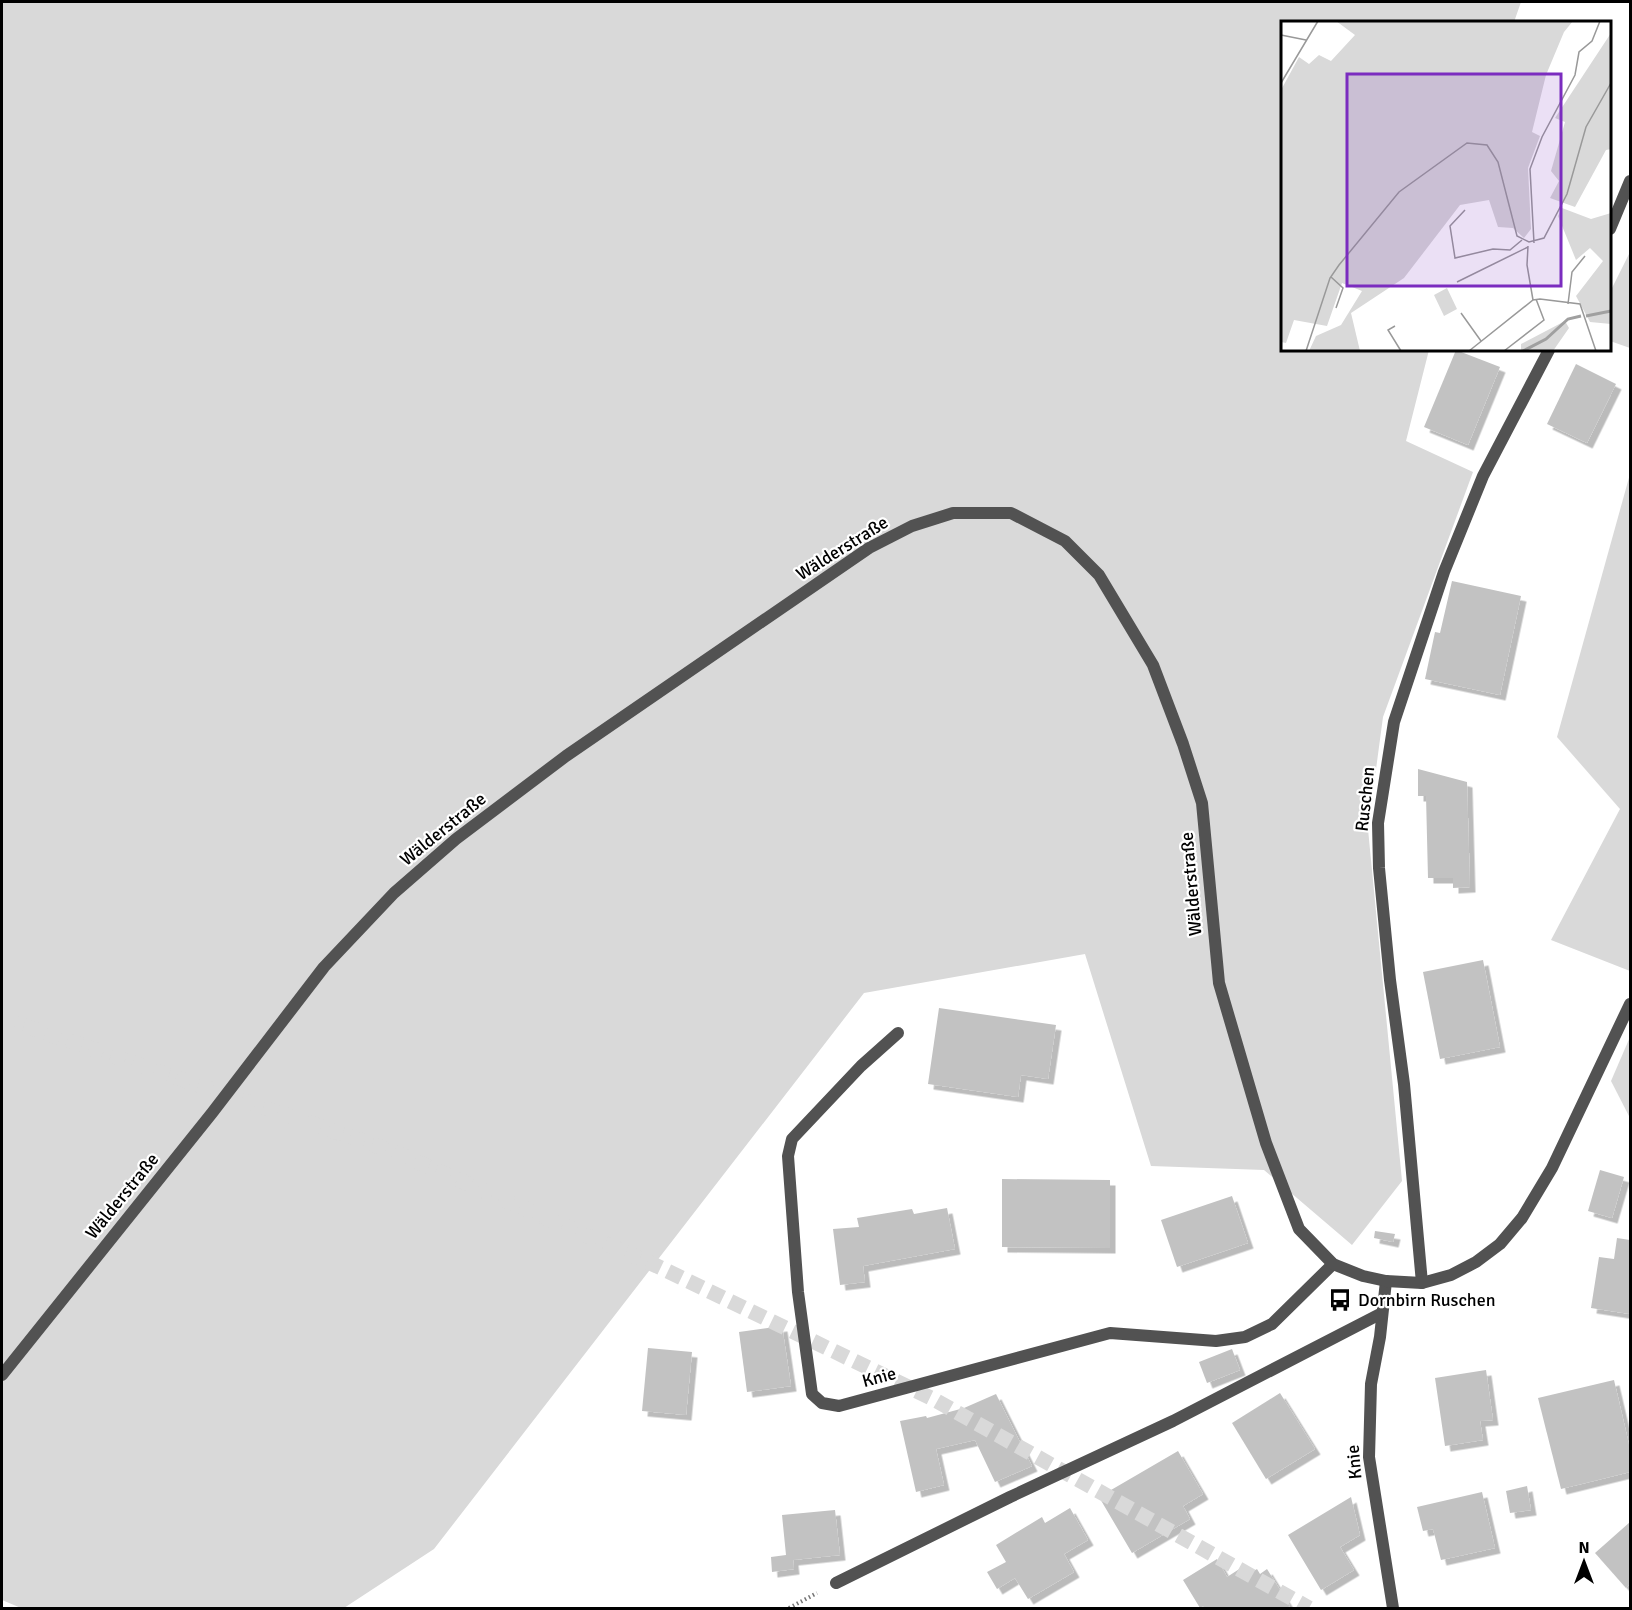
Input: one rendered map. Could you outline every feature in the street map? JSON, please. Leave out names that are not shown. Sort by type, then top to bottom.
[{"type":"street","points":[[1611,227],[1630,181]]},
{"type":"street","name":"Ruschen","points":[[1422,1282],[1404,1084],[1390,980],[1377,824],[1394,722],[1444,572],[1483,476],[1548,351]]},
{"type":"street","name":"Wälderstraße","points":[[2,1375],[212,1113],[324,967],[394,893],[456,839],[566,756],[869,548],[912,526],[953,513],[1011,513],[1065,541],[1099,575],[1153,665],[1183,744],[1202,803],[1219,983],[1263,1132],[1299,1229],[1333,1264],[1363,1276],[1386,1281],[1422,1282],[1451,1275],[1476,1262],[1500,1244],[1522,1218],[1556,1159],[1630,1004]]},
{"type":"street","name":"Knie","points":[[898,1033],[861,1066],[792,1139],[788,1156],[798,1292],[812,1394],[822,1403],[839,1406],[1110,1334],[1216,1341],[1245,1337],[1272,1324],[1333,1264]]},
{"type":"street","name":"Knie","points":[[1386,1281],[1380,1337],[1371,1384],[1369,1457],[1393,1608]]},
{"type":"street","points":[[836,1583],[1010,1497],[1173,1421],[1382,1313]]},
{"type":"path","points":[[789,1608],[836,1583]]},
{"type":"shaded area","points":[[2,2],[1521,2],[1514,21],[1281,21],[1281,351],[1429,351],[1406,441],[1473,472],[1383,717],[1368,829],[1402,1181],[1352,1245],[1264,1170],[1151,1166],[1085,954],[864,993],[434,1549],[344,1608],[21,1608],[2,1600]]},
{"type":"shaded area","points":[[1630,252],[1630,348],[1611,341],[1611,290]]},
{"type":"shaded area","points":[[1630,474],[1630,971],[1551,940],[1620,809],[1557,737]]},
{"type":"shaded area","points":[[1630,1037],[1630,1118],[1611,1081]]},
{"type":"building","points":[[1456,351],[1500,367],[1468,445],[1424,427]]},
{"type":"building","points":[[1576,364],[1616,384],[1587,443],[1547,424]]},
{"type":"building","points":[[1452,581],[1521,596],[1500,695],[1425,679],[1435,632],[1440,633]]},
{"type":"building","points":[[1418,769],[1467,782],[1470,887],[1453,888],[1453,878],[1428,878],[1426,796],[1418,796]]},
{"type":"building","points":[[1483,960],[1500,1047],[1440,1059],[1423,972]]},
{"type":"building","points":[[939,1008],[1056,1025],[1048,1079],[1021,1075],[1018,1097],[928,1084]]},
{"type":"building","points":[[1600,1170],[1624,1177],[1612,1218],[1588,1211]]},
{"type":"building","points":[[1002,1179],[1110,1180],[1110,1248],[1002,1247]]},
{"type":"building","points":[[1232,1196],[1248,1243],[1177,1267],[1161,1220]]},
{"type":"building","points":[[947,1208],[955,1249],[863,1266],[865,1282],[840,1285],[833,1229],[859,1227],[857,1218],[912,1209],[914,1214]]},
{"type":"building","points":[[1375,1231],[1395,1234],[1393,1242],[1374,1238]]},
{"type":"building","points":[[1617,1238],[1630,1240],[1630,1314],[1591,1308],[1599,1257],[1614,1259]]},
{"type":"building","points":[[782,1326],[791,1386],[747,1392],[739,1332]]},
{"type":"building","points":[[648,1348],[692,1352],[686,1415],[642,1411]]},
{"type":"building","points":[[1232,1349],[1240,1370],[1207,1383],[1199,1362]]},
{"type":"building","points":[[1486,1370],[1493,1420],[1480,1421],[1483,1440],[1445,1446],[1435,1378]]},
{"type":"building","points":[[1614,1380],[1630,1449],[1630,1472],[1561,1489],[1538,1398]]},
{"type":"building","points":[[1280,1393],[1315,1449],[1266,1479],[1232,1423]]},
{"type":"building","points":[[996,1394],[1032,1466],[995,1482],[975,1440],[936,1449],[944,1485],[916,1492],[900,1421],[926,1416],[927,1418],[964,1408]]},
{"type":"building","points":[[1178,1451],[1203,1494],[1183,1506],[1190,1519],[1132,1553],[1099,1497]]},
{"type":"building","points":[[1527,1486],[1531,1510],[1510,1513],[1506,1491]]},
{"type":"building","points":[[1482,1492],[1495,1548],[1441,1560],[1433,1529],[1423,1531],[1417,1507]]},
{"type":"building","points":[[1351,1497],[1360,1535],[1340,1547],[1354,1570],[1321,1590],[1288,1535]]},
{"type":"building","points":[[1070,1508],[1088,1540],[1064,1554],[1074,1572],[1028,1599],[1015,1578],[997,1589],[987,1572],[1006,1562],[996,1545],[1042,1517],[1045,1523]]},
{"type":"building","points":[[835,1510],[840,1555],[793,1560],[794,1569],[772,1572],[771,1557],[786,1555],[782,1515]]},
{"type":"building","points":[[1630,1522],[1630,1584],[1626,1588],[1595,1553]]},
{"type":"building","points":[[1217,1559],[1227,1577],[1244,1566],[1249,1574],[1257,1569],[1260,1574],[1267,1569],[1290,1606],[1286,1608],[1205,1608],[1203,1606],[1200,1608],[1183,1580]]},
{"type":"tunnel","points":[[2,1018],[392,1151],[657,1266],[933,1399],[1309,1608]]},
{"type":"place","name":"Dornbirn Ruschen","points":[[1340,1300]]}]
